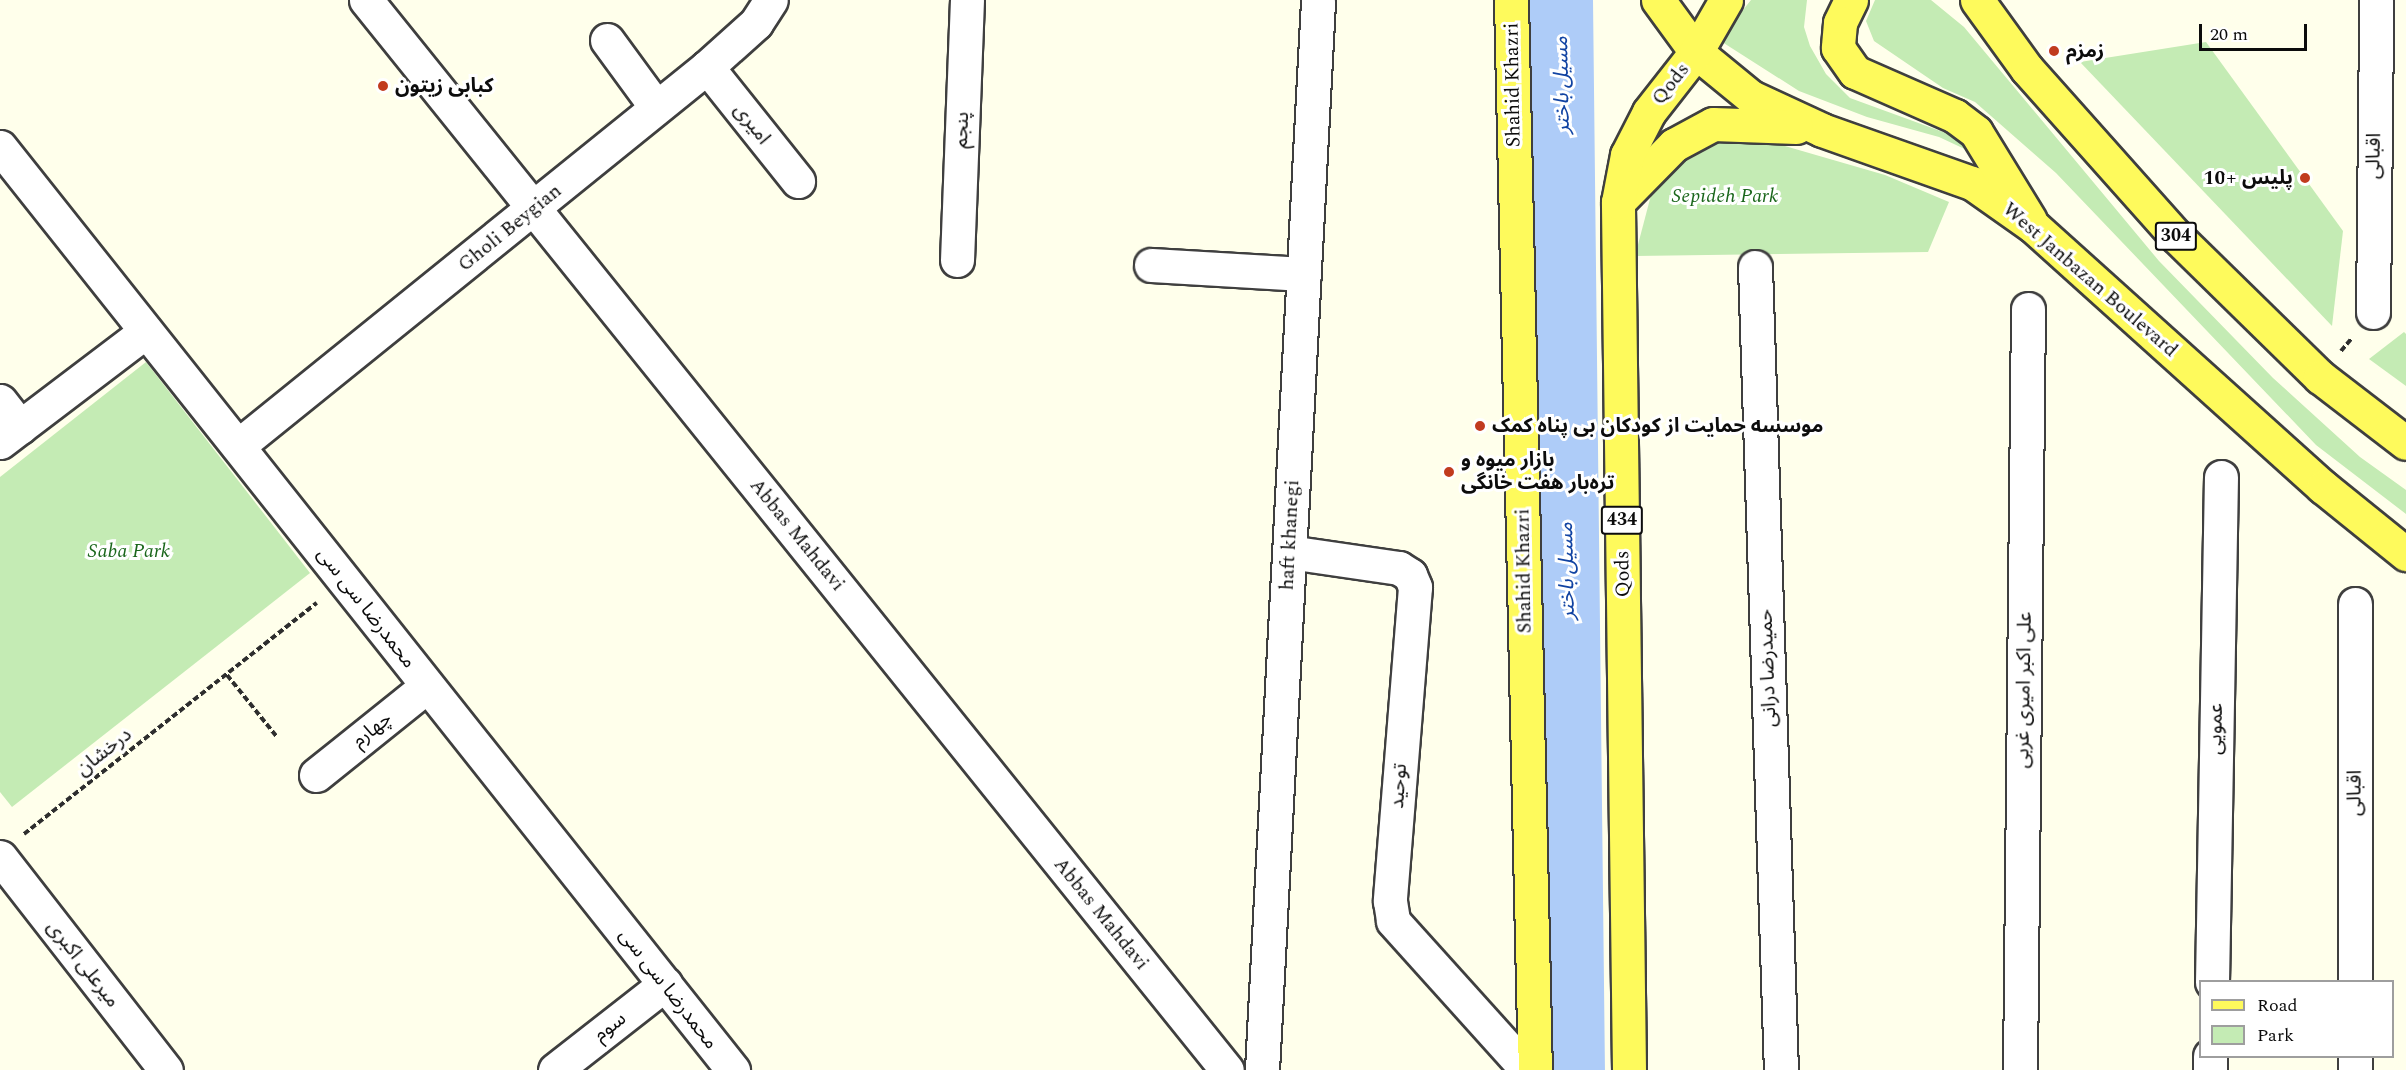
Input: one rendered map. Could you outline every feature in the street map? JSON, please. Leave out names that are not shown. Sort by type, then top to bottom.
[{"type":"main road","name":"Shahid Khazri","points":[[1511,0],[1535,1070]]},
{"type":"main road","name":"West Janbazan Boulevard","points":[[1658,0],[1696,52],[1751,97],[1822,130],[1926,162],[1972,183],[2033,226],[2323,487],[2406,554]]},
{"type":"main road","name":"Qods","points":[[1629,1070],[1618,202],[1627,155],[1649,112],[1696,52],[1726,0]]},
{"type":"main road","points":[[1851,0],[1840,23],[1838,48],[1855,72],[1955,116],[1976,132],[2033,226]]},
{"type":"main road","points":[[1964,0],[2027,69]]},
{"type":"main road","name":"304","points":[[1977,0],[2027,69],[2176,236],[2320,377],[2406,443]]},
{"type":"main road","points":[[1618,202],[1674,145],[1713,124],[1822,130]]},
{"type":"street","name":"Abbas Mahdavi","points":[[366,0],[1227,1070]]},
{"type":"street","name":"Gholi Beygian","points":[[238,446],[535,209],[707,67],[756,23],[771,0]]},
{"type":"street","name":"پنجم","points":[[957,260],[967,0]]},
{"type":"street","name":"haft khanegi","points":[[1262,1070],[1318,0]]},
{"type":"street","name":"اقبالی","points":[[2373,312],[2376,0]]},
{"type":"street","points":[[607,40],[656,107]]},
{"type":"street","name":"امیری","points":[[707,67],[798,181]]},
{"type":"street","name":"محمدرضا سی سی","points":[[0,147],[733,1070]]},
{"type":"street","points":[[1151,265],[1304,274]]},
{"type":"street","name":"حمیدرضا درانی","points":[[1755,267],[1781,1070]]},
{"type":"street","name":"علی اکبر امیری غربی","points":[[2020,1070],[2028,309]]},
{"type":"street","points":[[0,401],[10,435],[146,331]]},
{"type":"street","name":"عمویی","points":[[2212,980],[2221,477]]},
{"type":"street","name":"توحید","points":[[1289,552],[1398,568],[1410,575],[1415,586],[1390,901],[1393,921],[1527,1070]]},
{"type":"street","name":"اقبالی","points":[[2355,604],[2355,980]]},
{"type":"street","name":"چهارم","points":[[316,775],[428,686]]},
{"type":"street","name":"میرعلی اکبری","points":[[9,848],[166,1070]]},
{"type":"street","name":"سوم","points":[[555,1070],[665,984]]},
{"type":"path","points":[[2320,377],[2373,312]]},
{"type":"path","name":"درخشان","points":[[9,848],[345,581]]},
{"type":"path","points":[[227,675],[277,737]]},
{"type":"green space","points":[[1751,0],[1807,0],[1804,27],[1810,46],[1826,74],[1850,98],[1954,136],[1986,159],[1939,137],[1867,117],[1799,91],[1719,40]]},
{"type":"green space","points":[[1875,0],[1931,0],[1964,27],[2159,261],[2273,378],[2360,457],[2406,490],[2406,514],[2316,445],[2056,173],[1975,102],[1943,88],[1874,41],[1866,21]]},
{"type":"green space","points":[[2206,42],[2343,231],[2332,326],[2080,62]]},
{"type":"green space","name":"Sepideh Park","points":[[1717,134],[1771,142],[1885,175],[1949,202],[1928,252],[1635,256],[1655,180],[1662,170]]},
{"type":"green space","points":[[2404,332],[2406,334],[2406,386],[2369,359]]},
{"type":"green space","name":"Saba Park","points":[[146,362],[310,573],[12,807],[0,792],[0,477]]},
{"type":"waterway","name":"مسیل باختر","points":[[1561,0],[1573,1070]]},
{"type":"place","name":"زمزم","points":[[2054,51]]},
{"type":"place","name":"کبابی زیتون","points":[[383,86]]},
{"type":"place","name":"پلیس +10","points":[[2305,178]]},
{"type":"place","name":"موسسه حمایت از کودکان بی پناه کمک","points":[[1480,426]]},
{"type":"place","name":"بازار میوه و تره‌بار هفت خانگی","points":[[1449,472]]}]
